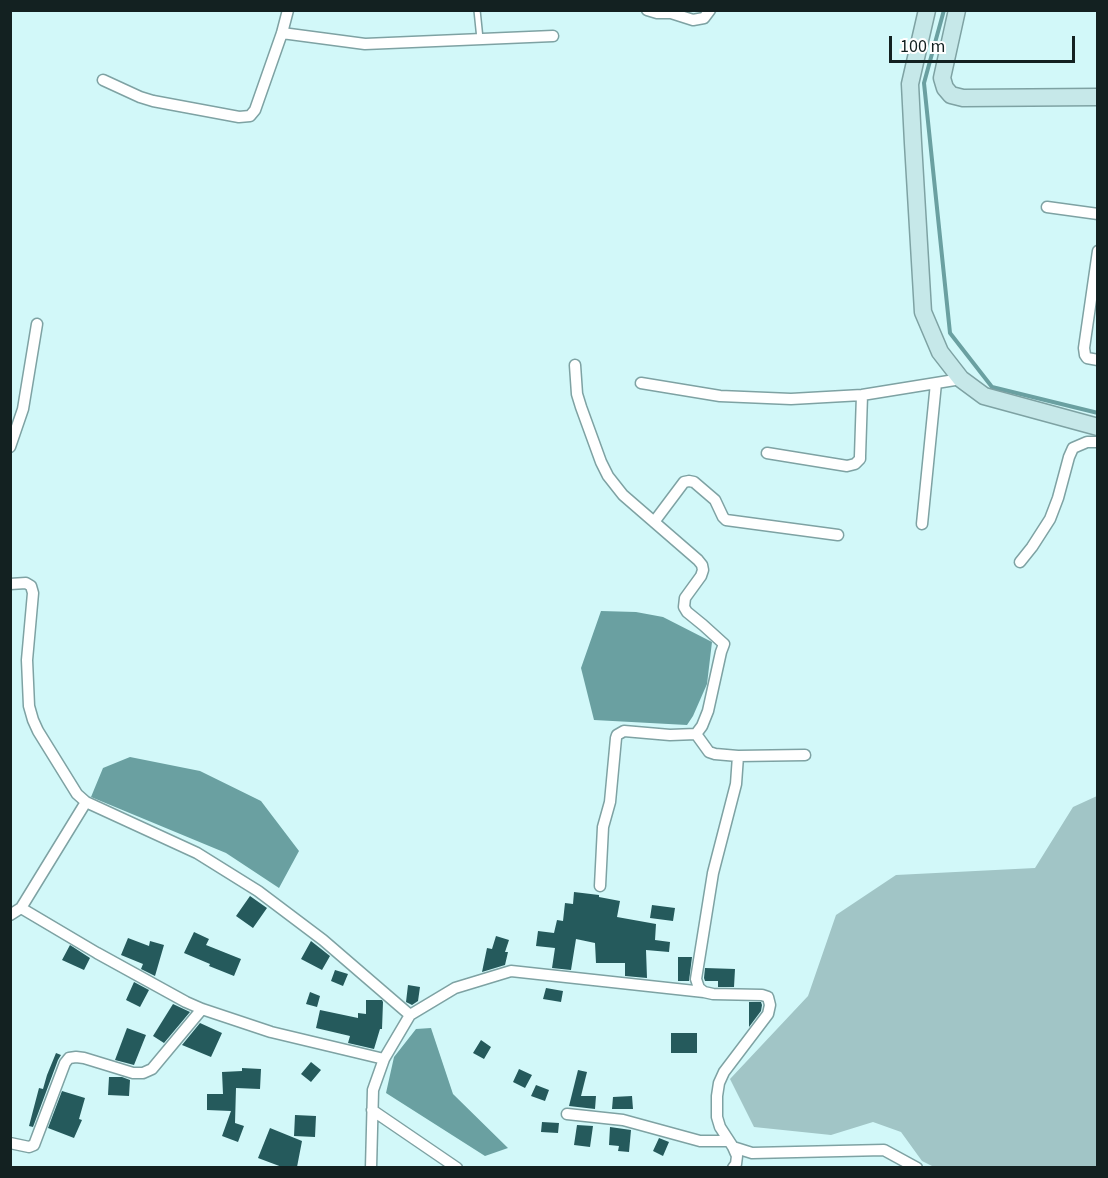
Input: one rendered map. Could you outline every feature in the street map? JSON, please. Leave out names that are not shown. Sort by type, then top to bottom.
[{"type":"street","points":[[103,80],[153,101],[247,117],[255,110],[288,10]]},
{"type":"street","points":[[647,10],[671,13],[693,20],[704,18],[710,10]]},
{"type":"street","points":[[927,10],[910,84],[923,312],[940,352],[961,379],[984,396],[1098,427]]},
{"type":"street","points":[[957,10],[942,78],[945,88],[951,95],[963,98],[1098,97]]},
{"type":"street","points":[[282,33],[365,44],[553,36]]},
{"type":"street","points":[[1047,207],[1098,214]]},
{"type":"street","points":[[1098,251],[1084,348],[1087,358],[1098,360]]},
{"type":"street","points":[[10,447],[23,409],[37,324]]},
{"type":"street","points":[[575,365],[577,394],[608,476],[623,495],[702,565],[701,576],[685,598],[684,607],[724,644],[708,711],[696,734]]},
{"type":"street","points":[[641,383],[720,396],[791,399],[862,394],[961,379]]},
{"type":"street","points":[[922,524],[936,383]]},
{"type":"street","points":[[767,453],[847,466],[855,464],[860,459],[862,394]]},
{"type":"street","points":[[1020,562],[1050,519],[1073,448],[1087,442],[1098,442]]},
{"type":"street","points":[[654,522],[684,482],[689,481],[694,482],[715,500],[726,520],[837,535]]},
{"type":"street","points":[[10,584],[26,583],[31,586],[33,594],[27,660],[29,706],[33,720],[77,794],[86,802],[197,853],[258,891],[323,940],[410,1015]]},
{"type":"street","points":[[600,886],[603,827],[610,801],[617,735],[624,731],[670,735],[696,734]]},
{"type":"street","points":[[696,734],[710,753],[738,756],[805,755]]},
{"type":"street","points":[[704,992],[699,988],[696,979],[713,873],[736,784],[738,756]]},
{"type":"street","points":[[10,915],[21,908],[86,802]]},
{"type":"street","points":[[21,908],[97,953],[202,1009],[272,1032],[384,1059]]},
{"type":"street","points":[[371,1167],[373,1090],[384,1059],[410,1015],[455,988],[511,971],[713,994],[768,997],[770,1005],[768,1014],[724,1072],[719,1083],[717,1117],[736,1156],[734,1167]]},
{"type":"street","points":[[10,1143],[29,1147],[34,1145],[65,1063],[69,1058],[84,1058],[133,1073],[143,1073],[152,1069],[202,1009]]},
{"type":"street","points":[[372,1110],[457,1167]]},
{"type":"street","points":[[567,1114],[623,1120],[700,1141],[731,1144],[752,1153],[884,1150],[917,1167]]},
{"type":"lane","points":[[477,10],[480,39]]},
{"type":"shaded area","points":[[601,611],[636,612],[663,617],[712,642],[707,684],[687,725],[594,720],[581,668]]},
{"type":"shaded area","points":[[130,757],[200,771],[261,801],[299,851],[279,888],[226,853],[91,797],[103,768]]},
{"type":"shaded area","points":[[1097,796],[1097,1167],[934,1167],[922,1161],[901,1132],[873,1122],[831,1135],[754,1127],[730,1079],[808,996],[836,915],[896,875],[1035,868],[1073,807]]},
{"type":"shaded area","points":[[431,1028],[453,1094],[508,1148],[485,1156],[386,1093],[394,1057],[416,1029]]},
{"type":"building","points":[[574,892],[599,895],[599,897],[620,901],[617,917],[656,924],[655,940],[670,942],[669,952],[646,950],[647,978],[625,976],[625,963],[596,963],[595,943],[576,939],[571,970],[552,968],[555,948],[536,946],[538,931],[554,933],[557,920],[563,921],[565,903],[573,904]]},
{"type":"building","points":[[250,896],[267,908],[253,928],[236,916]]},
{"type":"building","points":[[652,905],[675,908],[673,921],[650,918]]},
{"type":"building","points":[[194,932],[209,939],[206,945],[241,959],[234,976],[184,953]]},
{"type":"building","points":[[496,936],[509,940],[505,952],[508,952],[505,965],[482,972],[487,948],[492,949]]},
{"type":"building","points":[[128,938],[149,946],[150,941],[164,945],[155,976],[141,969],[143,964],[121,955]]},
{"type":"building","points":[[311,941],[330,956],[322,970],[301,959]]},
{"type":"building","points":[[70,945],[90,958],[84,970],[62,960]]},
{"type":"building","points":[[678,957],[692,957],[689,981],[678,981]]},
{"type":"building","points":[[705,968],[735,969],[734,987],[718,987],[718,981],[705,981]]},
{"type":"building","points":[[335,970],[348,974],[343,986],[331,981]]},
{"type":"building","points":[[134,982],[149,990],[140,1007],[126,1000]]},
{"type":"building","points":[[408,985],[420,987],[418,1001],[412,1005],[406,1002]]},
{"type":"building","points":[[546,988],[563,991],[561,1002],[543,999]]},
{"type":"building","points":[[310,992],[320,996],[317,1007],[306,1004]]},
{"type":"building","points":[[366,1000],[382,1000],[383,1002],[382,1029],[380,1029],[374,1049],[348,1043],[350,1036],[316,1028],[320,1010],[358,1018],[358,1013],[366,1014]]},
{"type":"building","points":[[749,1002],[761,1002],[762,1005],[761,1011],[749,1027]]},
{"type":"building","points":[[173,1004],[190,1012],[164,1043],[153,1036]]},
{"type":"building","points":[[200,1023],[222,1033],[211,1057],[182,1045]]},
{"type":"building","points":[[127,1028],[146,1035],[134,1065],[115,1060]]},
{"type":"building","points":[[671,1033],[697,1033],[697,1053],[671,1053]]},
{"type":"building","points":[[481,1040],[491,1047],[484,1059],[473,1053]]},
{"type":"building","points":[[56,1053],[61,1055],[33,1127],[29,1126],[39,1088],[43,1089]]},
{"type":"building","points":[[311,1062],[321,1070],[311,1082],[301,1074]]},
{"type":"building","points":[[242,1068],[261,1069],[260,1089],[236,1088],[235,1123],[244,1126],[238,1142],[222,1136],[231,1111],[207,1110],[207,1094],[223,1094],[222,1072],[242,1071]]},
{"type":"building","points":[[519,1069],[532,1075],[525,1088],[513,1082]]},
{"type":"building","points":[[578,1070],[587,1072],[581,1096],[596,1096],[595,1109],[569,1106]]},
{"type":"building","points":[[109,1077],[122,1077],[130,1080],[129,1096],[108,1095]]},
{"type":"building","points":[[536,1085],[549,1090],[545,1101],[531,1096]]},
{"type":"building","points":[[62,1091],[85,1098],[79,1119],[82,1120],[74,1138],[48,1128]]},
{"type":"building","points":[[632,1096],[633,1109],[612,1109],[613,1097]]},
{"type":"building","points":[[295,1115],[316,1116],[315,1137],[294,1136]]},
{"type":"building","points":[[542,1122],[559,1123],[558,1133],[541,1132]]},
{"type":"building","points":[[577,1125],[593,1126],[590,1147],[574,1145]]},
{"type":"building","points":[[610,1127],[631,1130],[629,1152],[618,1151],[619,1146],[609,1145]]},
{"type":"building","points":[[270,1128],[302,1141],[297,1167],[282,1167],[258,1158]]},
{"type":"building","points":[[659,1138],[669,1142],[663,1156],[653,1151]]},
{"type":"waterway","points":[[944,10],[924,83],[950,333],[992,387],[1098,413]]}]
